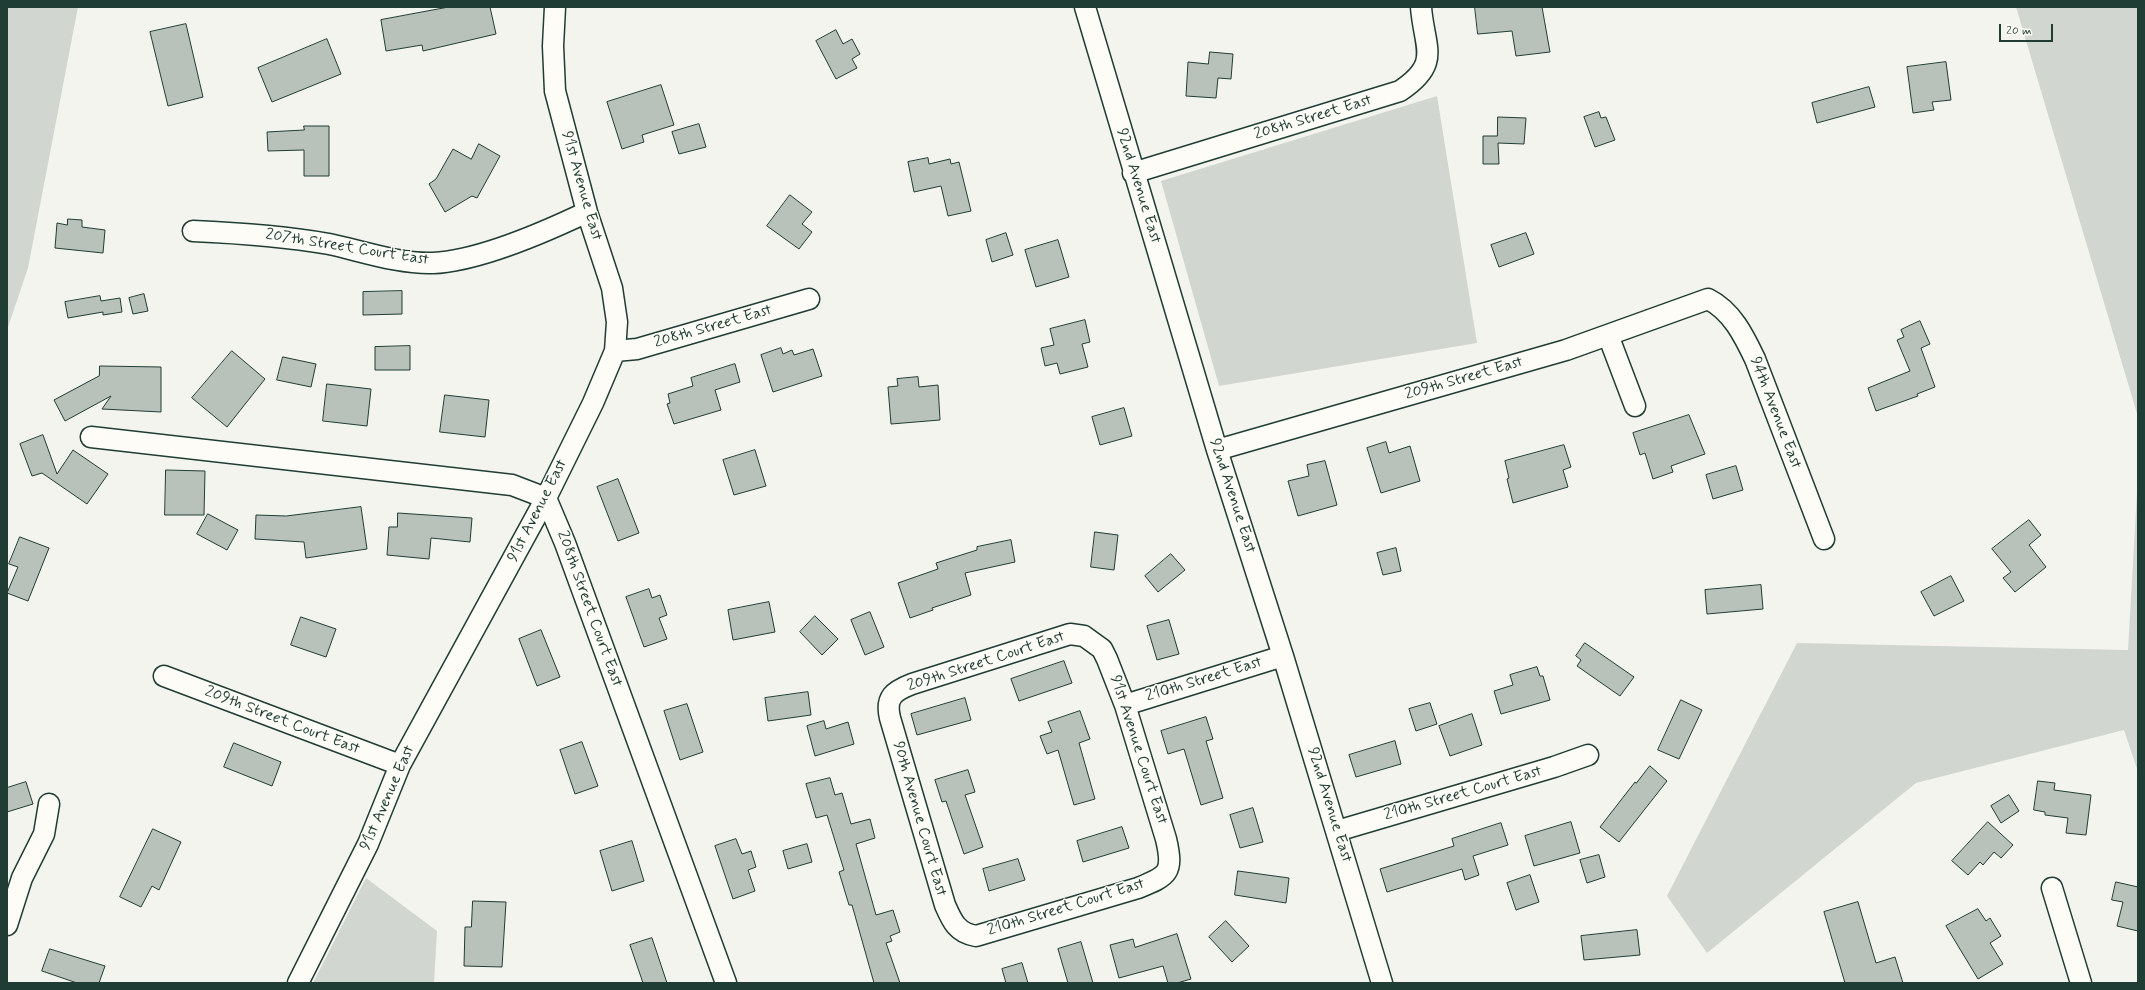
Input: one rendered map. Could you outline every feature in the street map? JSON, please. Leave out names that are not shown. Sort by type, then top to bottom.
[{"type":"street","name":"91st Avenue East","points":[[298,983],[368,844],[400,765],[546,498],[593,403],[615,351],[617,322],[612,288],[587,212],[555,91],[553,46],[555,7]]},
{"type":"street","name":"92nd Avenue East","points":[[1085,7],[1133,173],[1217,450],[1283,656],[1382,983]]},
{"type":"street","name":"208th Street East","points":[[1133,173],[1400,91],[1416,80],[1426,67],[1427,48],[1421,7]]},
{"type":"street","name":"207th Street Court East","points":[[193,231],[251,233],[298,239],[408,261],[432,263],[468,258],[549,230],[587,212]]},
{"type":"street","name":"208th Street East","points":[[615,351],[637,349],[809,299]]},
{"type":"street","name":"209th Street East","points":[[1217,450],[1566,350],[1708,299]]},
{"type":"street","name":"94th Avenue East","points":[[1708,299],[1718,304],[1741,331],[1755,359],[1824,540]]},
{"type":"street","points":[[1608,335],[1635,406]]},
{"type":"street","points":[[91,437],[512,485],[546,498]]},
{"type":"street","name":"208th Street Court East","points":[[546,498],[566,543],[726,983]]},
{"type":"street","name":"209th Street Court East","points":[[890,698],[899,690],[912,684],[1070,634],[1084,636]]},
{"type":"street","name":"91st Avenue Court East","points":[[1084,636],[1102,649],[1125,705],[1168,844],[1170,856],[1166,874]]},
{"type":"street","name":"210th Street East","points":[[1125,705],[1283,656]]},
{"type":"street","name":"209th Street Court East","points":[[164,676],[353,749],[400,765]]},
{"type":"street","name":"90th Avenue Court East","points":[[890,698],[888,708],[890,718],[945,905],[953,923],[965,934]]},
{"type":"street","name":"210th Street Court East","points":[[1337,831],[1554,767],[1588,755]]},
{"type":"street","points":[[8,923],[22,878],[44,834],[49,804]]},
{"type":"street","name":"210th Street Court East","points":[[965,934],[976,936],[1138,888],[1161,878],[1166,874]]},
{"type":"street","points":[[2052,888],[2081,983]]},
{"type":"shaded area","points":[[7,7],[78,7],[28,268],[7,330]]},
{"type":"shaded area","points":[[2016,7],[2138,7],[2138,417]]},
{"type":"shaded area","points":[[1437,96],[1477,343],[1219,386],[1161,181]]},
{"type":"shaded area","points":[[2138,475],[2138,772],[2124,730],[1916,783],[1707,953],[1667,896],[1797,643],[2128,650]]},
{"type":"shaded area","points":[[366,878],[437,931],[434,983],[313,983]]},
{"type":"building","points":[[449,7],[490,7],[496,34],[423,51],[422,45],[386,51],[381,20]]},
{"type":"building","points":[[1475,7],[1542,7],[1550,52],[1516,56],[1512,31],[1478,34]]},
{"type":"building","points":[[186,24],[203,97],[168,106],[150,32]]},
{"type":"building","points":[[836,30],[843,44],[852,39],[860,54],[852,59],[857,68],[836,79],[816,41]]},
{"type":"building","points":[[327,39],[341,74],[272,102],[258,68]]},
{"type":"building","points":[[1210,52],[1233,54],[1231,79],[1218,78],[1216,98],[1186,96],[1188,62],[1208,64]]},
{"type":"building","points":[[1946,62],[1951,100],[1932,102],[1934,110],[1913,113],[1907,67]]},
{"type":"building","points":[[661,85],[674,125],[642,135],[644,142],[622,149],[607,102]]},
{"type":"building","points":[[1869,87],[1875,107],[1817,123],[1812,103]]},
{"type":"building","points":[[1599,112],[1601,118],[1606,117],[1615,140],[1595,147],[1584,117]]},
{"type":"building","points":[[1498,117],[1526,118],[1524,144],[1498,143],[1499,164],[1483,164],[1483,136],[1497,136]]},
{"type":"building","points":[[699,124],[706,147],[679,154],[672,132]]},
{"type":"building","points":[[304,126],[329,126],[329,176],[304,176],[304,150],[268,151],[267,132],[304,130]]},
{"type":"building","points":[[479,144],[500,156],[477,198],[472,196],[445,212],[429,184],[436,179],[453,149],[471,159]]},
{"type":"building","points":[[928,158],[929,164],[950,159],[951,164],[959,162],[971,211],[948,216],[941,186],[914,192],[908,162]]},
{"type":"building","points":[[790,195],[812,212],[802,224],[812,232],[799,249],[767,226]]},
{"type":"building","points":[[68,219],[82,220],[82,227],[105,230],[103,253],[55,248],[57,223],[67,225]]},
{"type":"building","points":[[1006,233],[1013,255],[992,262],[986,240]]},
{"type":"building","points":[[1526,233],[1534,254],[1499,267],[1491,245]]},
{"type":"building","points":[[1058,240],[1069,277],[1036,287],[1025,250]]},
{"type":"building","points":[[402,291],[402,314],[363,315],[363,292]]},
{"type":"building","points":[[144,294],[148,311],[133,314],[129,298]]},
{"type":"building","points":[[100,296],[101,301],[120,298],[122,312],[103,315],[103,312],[68,318],[65,302]]},
{"type":"building","points":[[1085,320],[1090,342],[1082,344],[1088,367],[1060,374],[1057,363],[1045,366],[1041,348],[1054,345],[1050,329]]},
{"type":"building","points":[[1920,321],[1930,344],[1921,348],[1935,387],[1917,394],[1918,396],[1876,411],[1868,388],[1910,371],[1897,340],[1904,337],[1901,330]]},
{"type":"building","points":[[410,346],[410,370],[375,370],[375,347]]},
{"type":"building","points":[[781,348],[783,354],[792,350],[794,355],[813,349],[822,376],[773,392],[761,355]]},
{"type":"building","points":[[232,351],[265,379],[227,427],[192,398]]},
{"type":"building","points":[[283,357],[316,364],[311,387],[277,380]]},
{"type":"building","points":[[735,364],[740,382],[715,390],[721,410],[674,424],[667,404],[670,403],[668,394],[693,386],[691,378]]},
{"type":"building","points":[[100,366],[161,367],[161,412],[102,409],[111,396],[65,421],[54,400],[99,376]]},
{"type":"building","points":[[918,377],[919,387],[938,385],[940,420],[891,424],[888,387],[898,386],[897,379]]},
{"type":"building","points":[[327,384],[371,389],[367,426],[323,421]]},
{"type":"building","points":[[445,395],[489,400],[485,437],[440,432]]},
{"type":"building","points":[[1124,408],[1132,436],[1100,445],[1092,417]]},
{"type":"building","points":[[1689,415],[1705,454],[1671,466],[1673,472],[1653,479],[1645,453],[1640,455],[1633,433]]},
{"type":"building","points":[[43,435],[57,474],[73,450],[108,474],[87,504],[42,473],[32,476],[20,444]]},
{"type":"building","points":[[1386,442],[1389,453],[1410,446],[1420,481],[1381,493],[1367,448]]},
{"type":"building","points":[[1564,445],[1571,467],[1563,470],[1568,487],[1513,503],[1507,479],[1509,478],[1505,461]]},
{"type":"building","points":[[755,450],[766,486],[734,495],[723,460]]},
{"type":"building","points":[[1325,461],[1337,505],[1298,516],[1288,481],[1309,476],[1307,465]]},
{"type":"building","points":[[1736,466],[1743,490],[1713,499],[1706,475]]},
{"type":"building","points":[[166,470],[205,471],[204,515],[165,515]]},
{"type":"building","points":[[618,479],[639,533],[618,541],[597,487]]},
{"type":"building","points":[[361,507],[367,549],[306,558],[304,542],[255,539],[256,515],[286,516]]},
{"type":"building","points":[[398,513],[472,518],[470,542],[431,538],[429,559],[387,555],[389,527],[397,527]]},
{"type":"building","points":[[208,514],[238,530],[227,550],[197,534]]},
{"type":"building","points":[[2029,520],[2041,535],[2029,545],[2046,567],[2015,592],[2003,578],[2011,572],[1992,549]]},
{"type":"building","points":[[1095,532],[1118,535],[1114,570],[1091,567]]},
{"type":"building","points":[[20,537],[49,548],[28,601],[7,593],[18,567],[9,564]]},
{"type":"building","points":[[1011,540],[1015,562],[965,573],[971,595],[932,608],[933,610],[910,618],[898,583],[938,569],[936,563],[977,550],[977,547]]},
{"type":"building","points":[[1396,548],[1401,571],[1383,575],[1377,553]]},
{"type":"building","points":[[1171,554],[1185,570],[1158,592],[1145,576]]},
{"type":"building","points":[[1951,576],[1964,601],[1934,616],[1921,592]]},
{"type":"building","points":[[1761,585],[1763,609],[1707,614],[1705,590]]},
{"type":"building","points":[[649,589],[652,598],[660,595],[667,615],[659,618],[667,639],[644,647],[626,597]]},
{"type":"building","points":[[769,602],[775,632],[733,640],[728,610]]},
{"type":"building","points":[[870,612],[884,647],[865,655],[851,620]]},
{"type":"building","points":[[815,616],[838,639],[822,655],[800,632]]},
{"type":"building","points":[[301,617],[336,629],[326,657],[291,645]]},
{"type":"building","points":[[1169,620],[1179,654],[1157,660],[1147,626]]},
{"type":"building","points":[[541,630],[560,677],[537,686],[519,639]]},
{"type":"building","points":[[1585,643],[1634,677],[1620,696],[1577,666],[1581,660],[1576,656]]},
{"type":"building","points":[[1064,661],[1072,683],[1019,701],[1011,679]]},
{"type":"building","points":[[1537,667],[1540,676],[1543,676],[1550,700],[1501,714],[1494,691],[1513,685],[1510,675]]},
{"type":"building","points":[[808,692],[811,715],[768,721],[765,698]]},
{"type":"building","points":[[965,698],[971,720],[917,735],[911,714]]},
{"type":"building","points":[[1681,700],[1702,710],[1679,759],[1658,750]]},
{"type":"building","points":[[1430,703],[1437,724],[1416,731],[1409,709]]},
{"type":"building","points":[[687,704],[703,752],[680,760],[664,711]]},
{"type":"building","points":[[1080,711],[1090,739],[1079,743],[1095,799],[1074,805],[1058,750],[1047,754],[1040,736],[1052,732],[1048,722]]},
{"type":"building","points":[[1472,714],[1482,745],[1450,756],[1439,726]]},
{"type":"building","points":[[1206,717],[1213,739],[1206,741],[1223,798],[1201,805],[1184,749],[1168,754],[1161,731]]},
{"type":"building","points":[[824,721],[826,729],[848,722],[854,744],[815,756],[807,726]]},
{"type":"building","points":[[1395,741],[1401,764],[1356,777],[1349,755]]},
{"type":"building","points":[[582,742],[598,786],[575,794],[560,750]]},
{"type":"building","points":[[234,743],[281,762],[272,786],[224,767]]},
{"type":"building","points":[[1650,766],[1667,781],[1619,842],[1600,827],[1635,782],[1636,783]]},
{"type":"building","points":[[968,770],[975,792],[965,795],[983,847],[964,854],[946,801],[942,802],[935,780]]},
{"type":"building","points":[[830,778],[835,795],[842,793],[851,824],[870,819],[875,838],[856,844],[876,915],[893,910],[900,932],[890,936],[892,941],[886,943],[900,983],[874,983],[852,905],[849,905],[839,872],[844,870],[827,815],[816,818],[806,784]]},
{"type":"building","points":[[2038,781],[2055,783],[2054,790],[2091,795],[2086,835],[2066,833],[2068,818],[2045,815],[2045,812],[2034,810]]},
{"type":"building","points":[[26,782],[33,804],[7,812],[7,788]]},
{"type":"building","points":[[2009,795],[2019,811],[2001,823],[1991,806]]},
{"type":"building","points":[[1253,808],[1263,842],[1240,848],[1230,815]]},
{"type":"building","points":[[1571,822],[1580,853],[1534,866],[1525,836]]},
{"type":"building","points":[[1988,822],[2013,845],[2001,858],[1994,852],[1983,865],[1980,862],[1968,875],[1952,861]]},
{"type":"building","points":[[1501,823],[1508,845],[1473,856],[1479,875],[1465,880],[1462,869],[1387,892],[1380,869],[1454,846],[1452,839]]},
{"type":"building","points":[[1122,827],[1129,848],[1083,862],[1077,841]]},
{"type":"building","points":[[153,829],[181,842],[159,890],[152,886],[141,907],[120,897]]},
{"type":"building","points":[[736,839],[742,854],[751,851],[756,867],[748,870],[755,891],[733,899],[715,846]]},
{"type":"building","points":[[632,841],[644,881],[612,891],[600,851]]},
{"type":"building","points":[[807,844],[812,862],[788,869],[783,851]]},
{"type":"building","points":[[1599,855],[1605,877],[1587,883],[1580,860]]},
{"type":"building","points":[[1018,859],[1025,880],[989,891],[983,869]]},
{"type":"building","points":[[1238,871],[1289,878],[1286,903],[1235,895]]},
{"type":"building","points":[[1530,875],[1539,902],[1516,910],[1507,883]]},
{"type":"building","points":[[2116,882],[2138,887],[2138,931],[2117,926],[2123,902],[2112,900]]},
{"type":"building","points":[[473,901],[506,902],[502,967],[464,966],[465,927],[471,927]]},
{"type":"building","points":[[1858,902],[1876,963],[1895,957],[1903,983],[1845,983],[1824,912]]},
{"type":"building","points":[[1978,909],[1986,921],[1990,918],[2001,936],[1990,943],[2003,964],[1978,979],[1946,926]]},
{"type":"building","points":[[1226,921],[1249,946],[1232,962],[1209,937]]},
{"type":"building","points":[[1637,930],[1640,955],[1584,960],[1581,936]]},
{"type":"building","points":[[1177,934],[1191,979],[1177,983],[1168,983],[1163,966],[1119,978],[1110,945],[1133,939],[1135,947]]},
{"type":"building","points":[[652,938],[667,983],[643,983],[630,945]]},
{"type":"building","points":[[1081,942],[1093,983],[1068,983],[1058,949]]},
{"type":"building","points":[[50,949],[105,966],[99,983],[77,983],[42,971]]},
{"type":"building","points":[[1022,963],[1028,983],[1006,983],[1002,969]]}]
